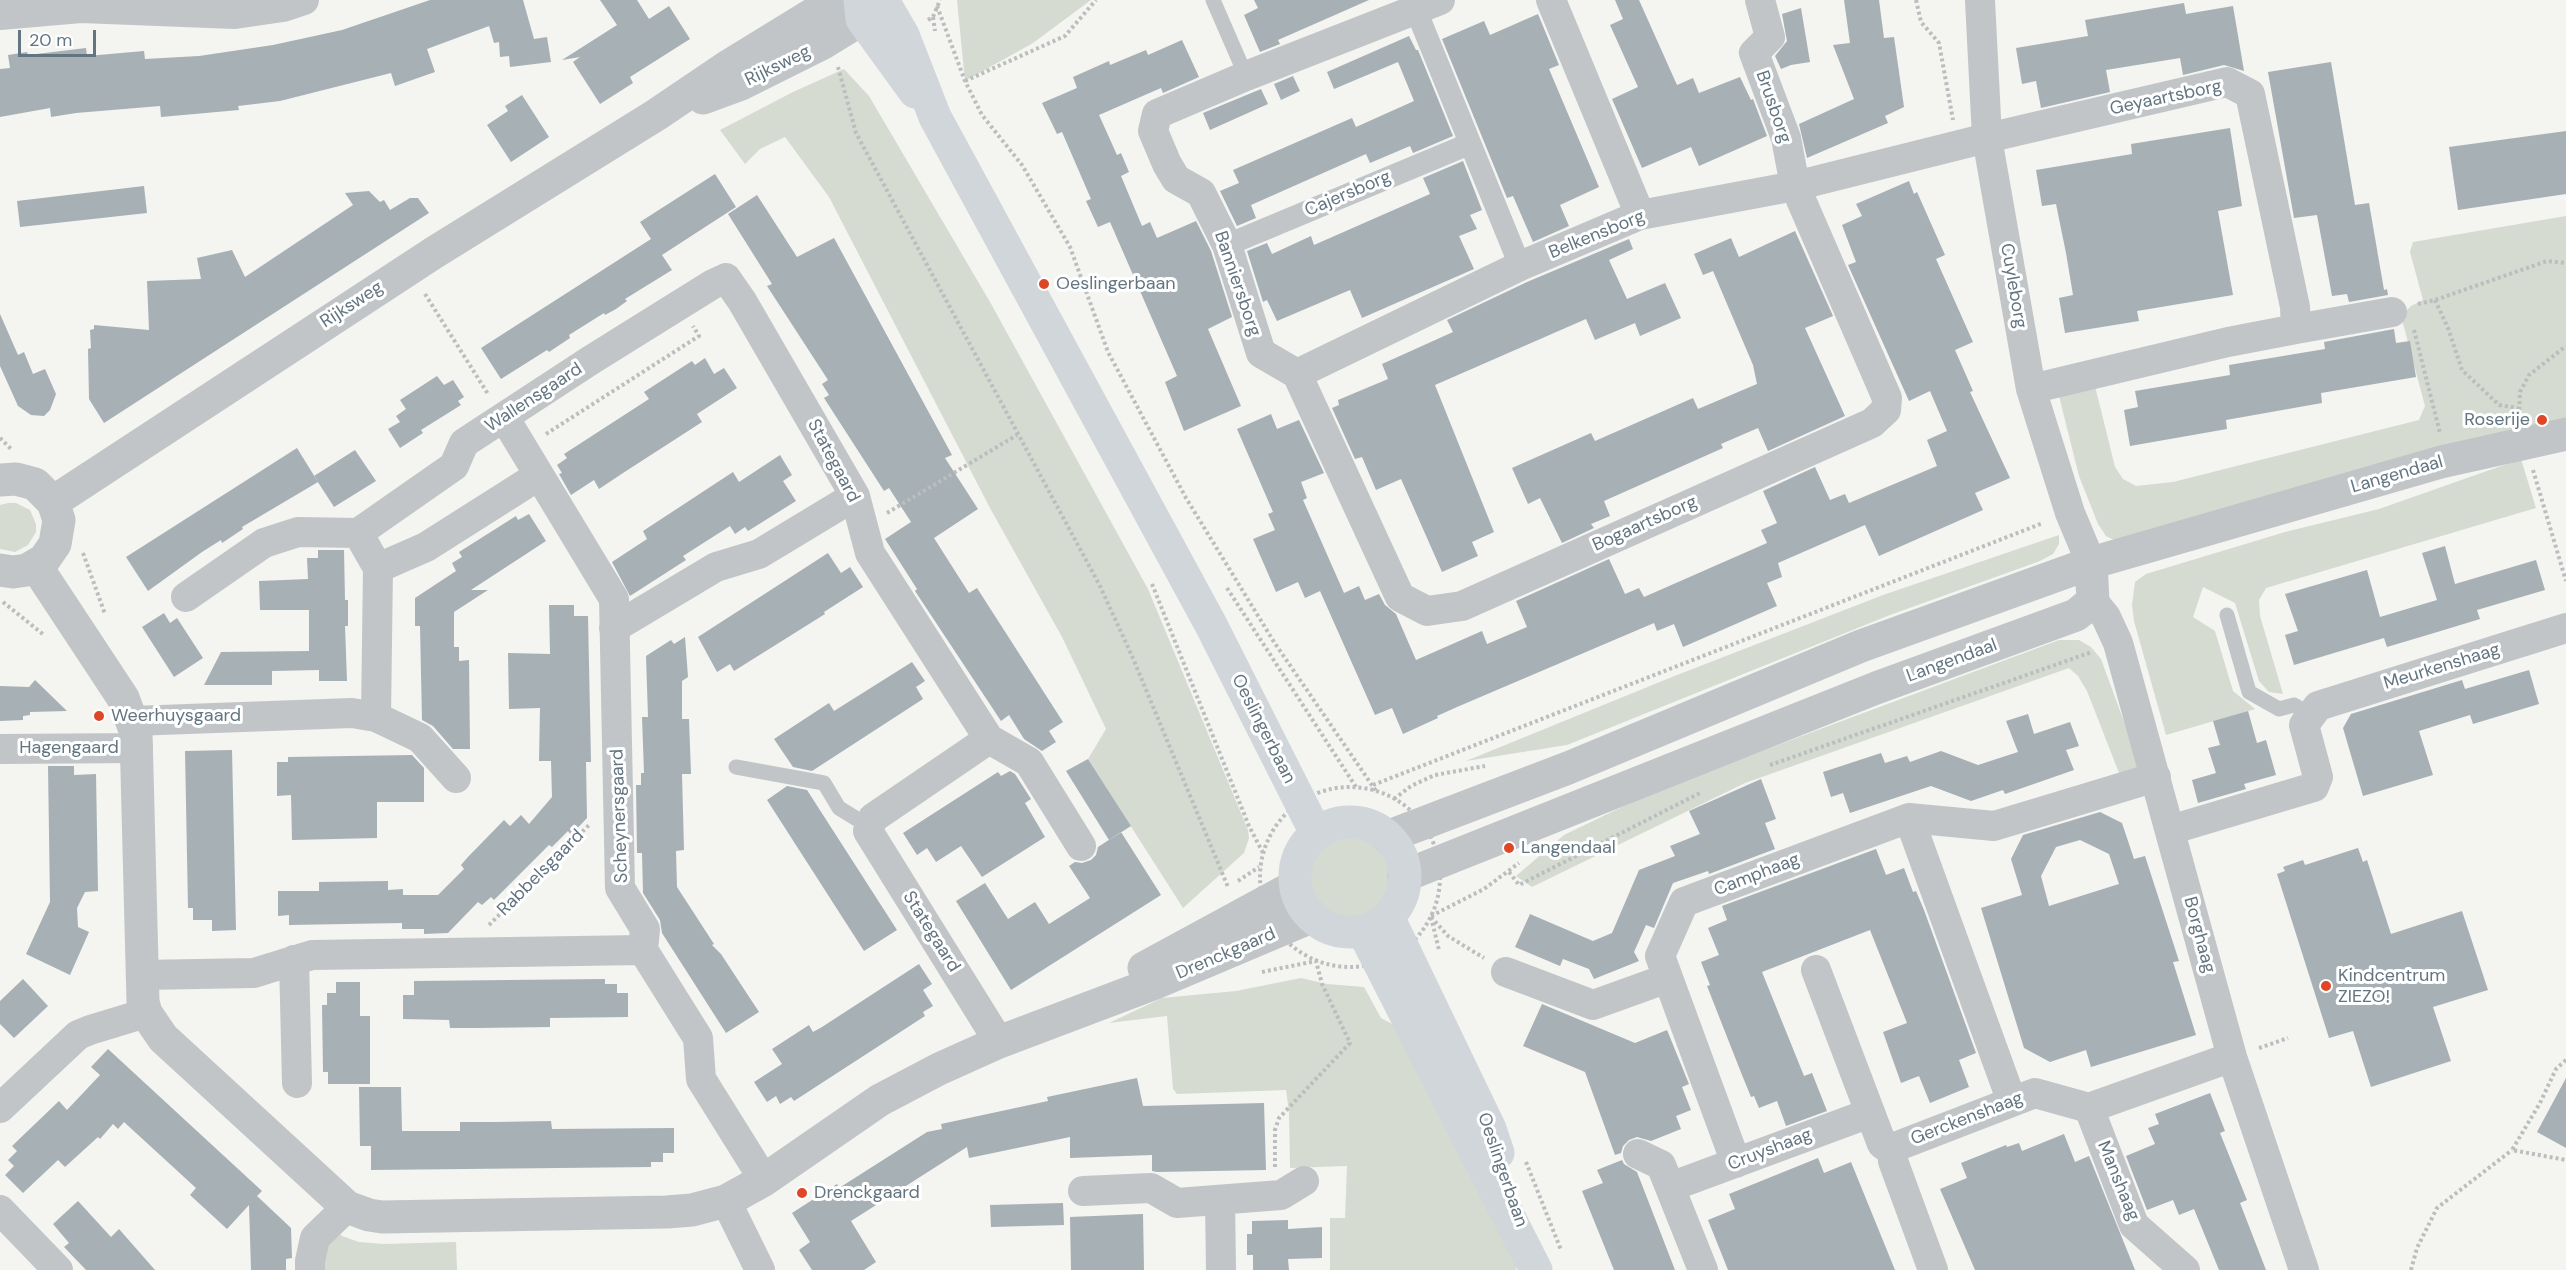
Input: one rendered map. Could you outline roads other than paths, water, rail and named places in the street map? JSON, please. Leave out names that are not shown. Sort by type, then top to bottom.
[{"type":"main road","name":"Oeslingerbaan","points":[[875,5],[903,35],[935,117],[1211,625],[1316,834]]},
{"type":"main road","points":[[1348,822],[1374,828],[1387,837],[1398,852],[1404,876],[1402,894],[1376,924],[1335,930],[1311,917],[1302,905],[1295,886],[1297,861],[1303,848],[1316,834],[1333,825],[1348,822]]},
{"type":"main road","name":"Oeslingerbaan","points":[[1376,924],[1534,1267]]},
{"type":"street","name":"Rijksweg","points":[[53,502],[435,252],[656,115],[729,65],[836,0]]},
{"type":"street","points":[[1551,0],[1640,215]]},
{"type":"street","name":"Brusborg","points":[[1760,0],[1770,37],[1754,53],[1786,138],[1795,186]]},
{"type":"street","name":"Cuyleborg","points":[[1980,0],[1987,138],[2031,389],[2070,513],[2091,563]]},
{"type":"street","points":[[9,9],[81,8],[235,14],[290,2]]},
{"type":"street","name":"Rijksweg","points":[[656,115],[741,84],[823,43],[875,5]]},
{"type":"street","name":"Banniersborg","points":[[1297,374],[1261,354],[1227,245],[1202,193],[1176,179],[1167,164],[1153,131],[1157,114],[1246,76],[1428,5]]},
{"type":"street","points":[[1428,5],[1469,144],[1520,266]]},
{"type":"street","name":"Geyaartsborg","points":[[1987,138],[2227,82],[2250,94],[2295,307],[2296,329]]},
{"type":"street","name":"Belkensborg","points":[[1297,374],[1520,266],[1640,215],[1795,186],[1987,138]]},
{"type":"street","name":"Cajersborg","points":[[1227,245],[1469,144]]},
{"type":"street","name":"Bogaartsborg","points":[[1297,374],[1400,597],[1427,611],[1462,606],[1872,423],[1886,410],[1887,398],[1795,186]]},
{"type":"street","name":"Wallensgaard","points":[[358,533],[454,466],[464,443],[680,304],[726,278]]},
{"type":"street","name":"Stategaard","points":[[726,278],[742,301],[855,496],[870,553],[989,739],[1029,762],[1081,846]]},
{"type":"street","points":[[2031,389],[2228,342],[2399,309]]},
{"type":"street","name":"Scheynersgaard","points":[[504,417],[614,599],[620,888],[645,929],[643,950],[698,1038],[701,1079],[764,1180]]},
{"type":"street","name":"Langendaal","points":[[1387,837],[1569,768],[1861,646],[2091,563],[2441,462],[2566,434]]},
{"type":"street","points":[[378,568],[426,547],[538,476]]},
{"type":"street","points":[[0,480],[16,478],[26,480],[45,492],[53,502],[59,520],[59,534],[50,553],[36,566],[14,572],[0,570]]},
{"type":"street","points":[[614,628],[716,567],[759,554],[855,496]]},
{"type":"street","points":[[186,597],[264,543],[298,532],[358,533],[378,568],[376,717]]},
{"type":"street","points":[[2091,563],[2093,601]]},
{"type":"street","points":[[36,566],[123,698],[135,735],[142,975],[146,1013],[163,1038],[346,1207],[315,1238],[310,1270]]},
{"type":"street","name":"Langendaal","points":[[1404,876],[1876,688],[2076,615],[2093,601]]},
{"type":"street","name":"Borghaag","points":[[2093,601],[2106,617],[2118,643],[2232,1057],[2304,1270]]},
{"type":"street","name":"Meurkenshaag","points":[[2315,710],[2566,628]]},
{"type":"street","points":[[2170,830],[2314,786],[2318,777],[2304,725],[2315,710]]},
{"type":"street","points":[[135,735],[352,713],[376,717],[420,738],[456,778]]},
{"type":"street","name":"Hagengaard","points":[[0,749],[135,735]]},
{"type":"street","points":[[870,827],[873,818],[989,739]]},
{"type":"street","name":"Camphaag","points":[[1736,1163],[1659,956],[1683,902],[1909,818],[1994,826],[2156,777]]},
{"type":"street","points":[[1909,818],[2012,1102]]},
{"type":"street","name":"Stategaard","points":[[870,827],[868,831],[999,1042]]},
{"type":"street","name":"Drenckgaard","points":[[1071,1014],[1147,966],[1295,886]]},
{"type":"street","name":"Drenckgaard","points":[[346,1207],[382,1217],[667,1212],[692,1210],[726,1201],[764,1180],[880,1100],[939,1069],[999,1042],[1155,983],[1311,917]]},
{"type":"street","points":[[142,975],[254,973],[312,955],[643,950]]},
{"type":"street","points":[[294,960],[297,1083]]},
{"type":"street","points":[[1816,970],[1882,1144],[1892,1151]]},
{"type":"street","points":[[1506,972],[1593,1005],[1668,978]]},
{"type":"street","points":[[0,1108],[78,1035],[146,1013]]},
{"type":"street","points":[[2089,1108],[2232,1057]]},
{"type":"street","name":"Gerckenshaag","points":[[1933,1270],[1893,1161],[1892,1151],[1899,1144],[2035,1093],[2089,1108]]},
{"type":"street","name":"Manshaag","points":[[2089,1108],[2134,1225],[2185,1270]]},
{"type":"street","name":"Cruyshaag","points":[[1670,1188],[1870,1113]]},
{"type":"street","points":[[1638,1154],[1661,1165],[1703,1270]]},
{"type":"street","points":[[1083,1191],[1151,1188],[1177,1203],[1276,1196],[1304,1181]]},
{"type":"street","points":[[1220,1200],[1221,1270]]},
{"type":"street","points":[[726,1201],[760,1270]]},
{"type":"street","points":[[0,1210],[58,1270]]},
{"type":"lane","points":[[1213,0],[1246,76]]},
{"type":"lane","points":[[2227,615],[2249,692],[2279,709],[2294,705],[2315,710]]},
{"type":"lane","points":[[736,766],[824,783],[839,808],[870,827]]},
{"type":"place","name":"Oeslingerbaan","points":[[1044,284]]},
{"type":"place","name":"Roserije","points":[[2542,420]]},
{"type":"place","name":"Weerhuysgaard","points":[[99,716]]},
{"type":"place","name":"Langendaal","points":[[1509,848]]},
{"type":"place","name":"Kindcentrum ZIEZO!","points":[[2326,986]]},
{"type":"place","name":"Drenckgaard","points":[[802,1193]]}]
